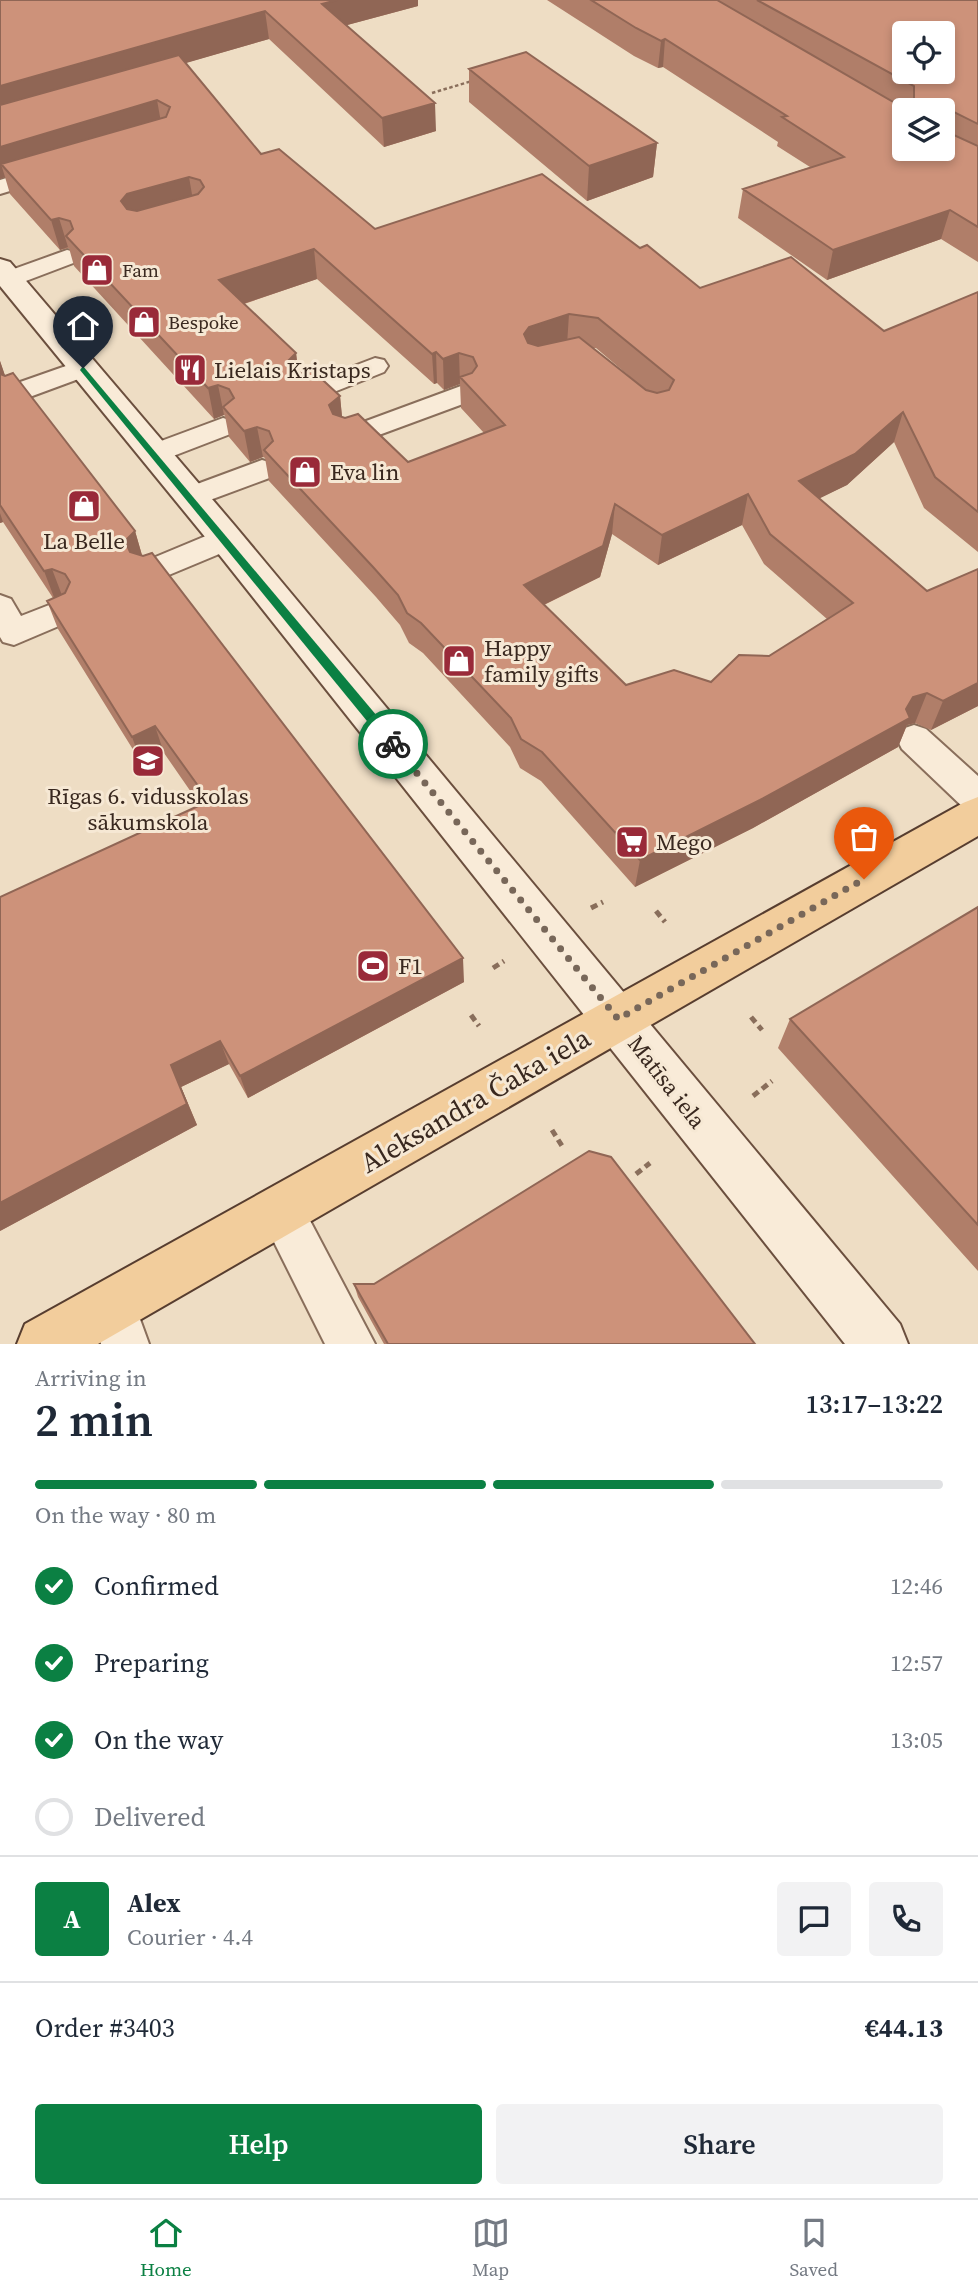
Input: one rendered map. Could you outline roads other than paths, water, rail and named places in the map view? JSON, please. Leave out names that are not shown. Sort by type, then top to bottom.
[{"type":"main road","name":"Aleksandra Čaka iela","points":[[45,1344],[119,1325],[280,1210],[978,815]]},
{"type":"street","name":"Matīsa iela","points":[[3,272],[191,497],[880,1344]]},
{"type":"lane","points":[[5,196],[75,164]]},
{"type":"lane","points":[[3,272],[66,257]]},
{"type":"lane","points":[[309,393],[375,366]]},
{"type":"lane","points":[[16,393],[83,368]]},
{"type":"lane","points":[[349,437],[461,395]]},
{"type":"lane","points":[[155,454],[223,427]]},
{"type":"lane","points":[[191,497],[262,470]]},
{"type":"lane","points":[[152,571],[225,539]]},
{"type":"lane","points":[[0,607],[14,633],[62,612]]},
{"type":"lane","points":[[914,739],[978,799]]},
{"type":"lane","points":[[280,1210],[351,1344]]},
{"type":"place","name":"Fam","points":[[97,270]]},
{"type":"place","name":"Bespoke","points":[[144,322]]},
{"type":"place","name":"Lielais Kristaps","points":[[190,370]]},
{"type":"place","name":"Eva lin","points":[[305,472]]},
{"type":"place","name":"La Belle","points":[[84,506]]},
{"type":"place","name":"Happy family gifts","points":[[459,661]]},
{"type":"place","name":"Rīgas 6. vidusskolas sākumskola","points":[[148,761]]},
{"type":"place","name":"Mego","points":[[632,842]]},
{"type":"place","name":"F1","points":[[373,966]]}]
